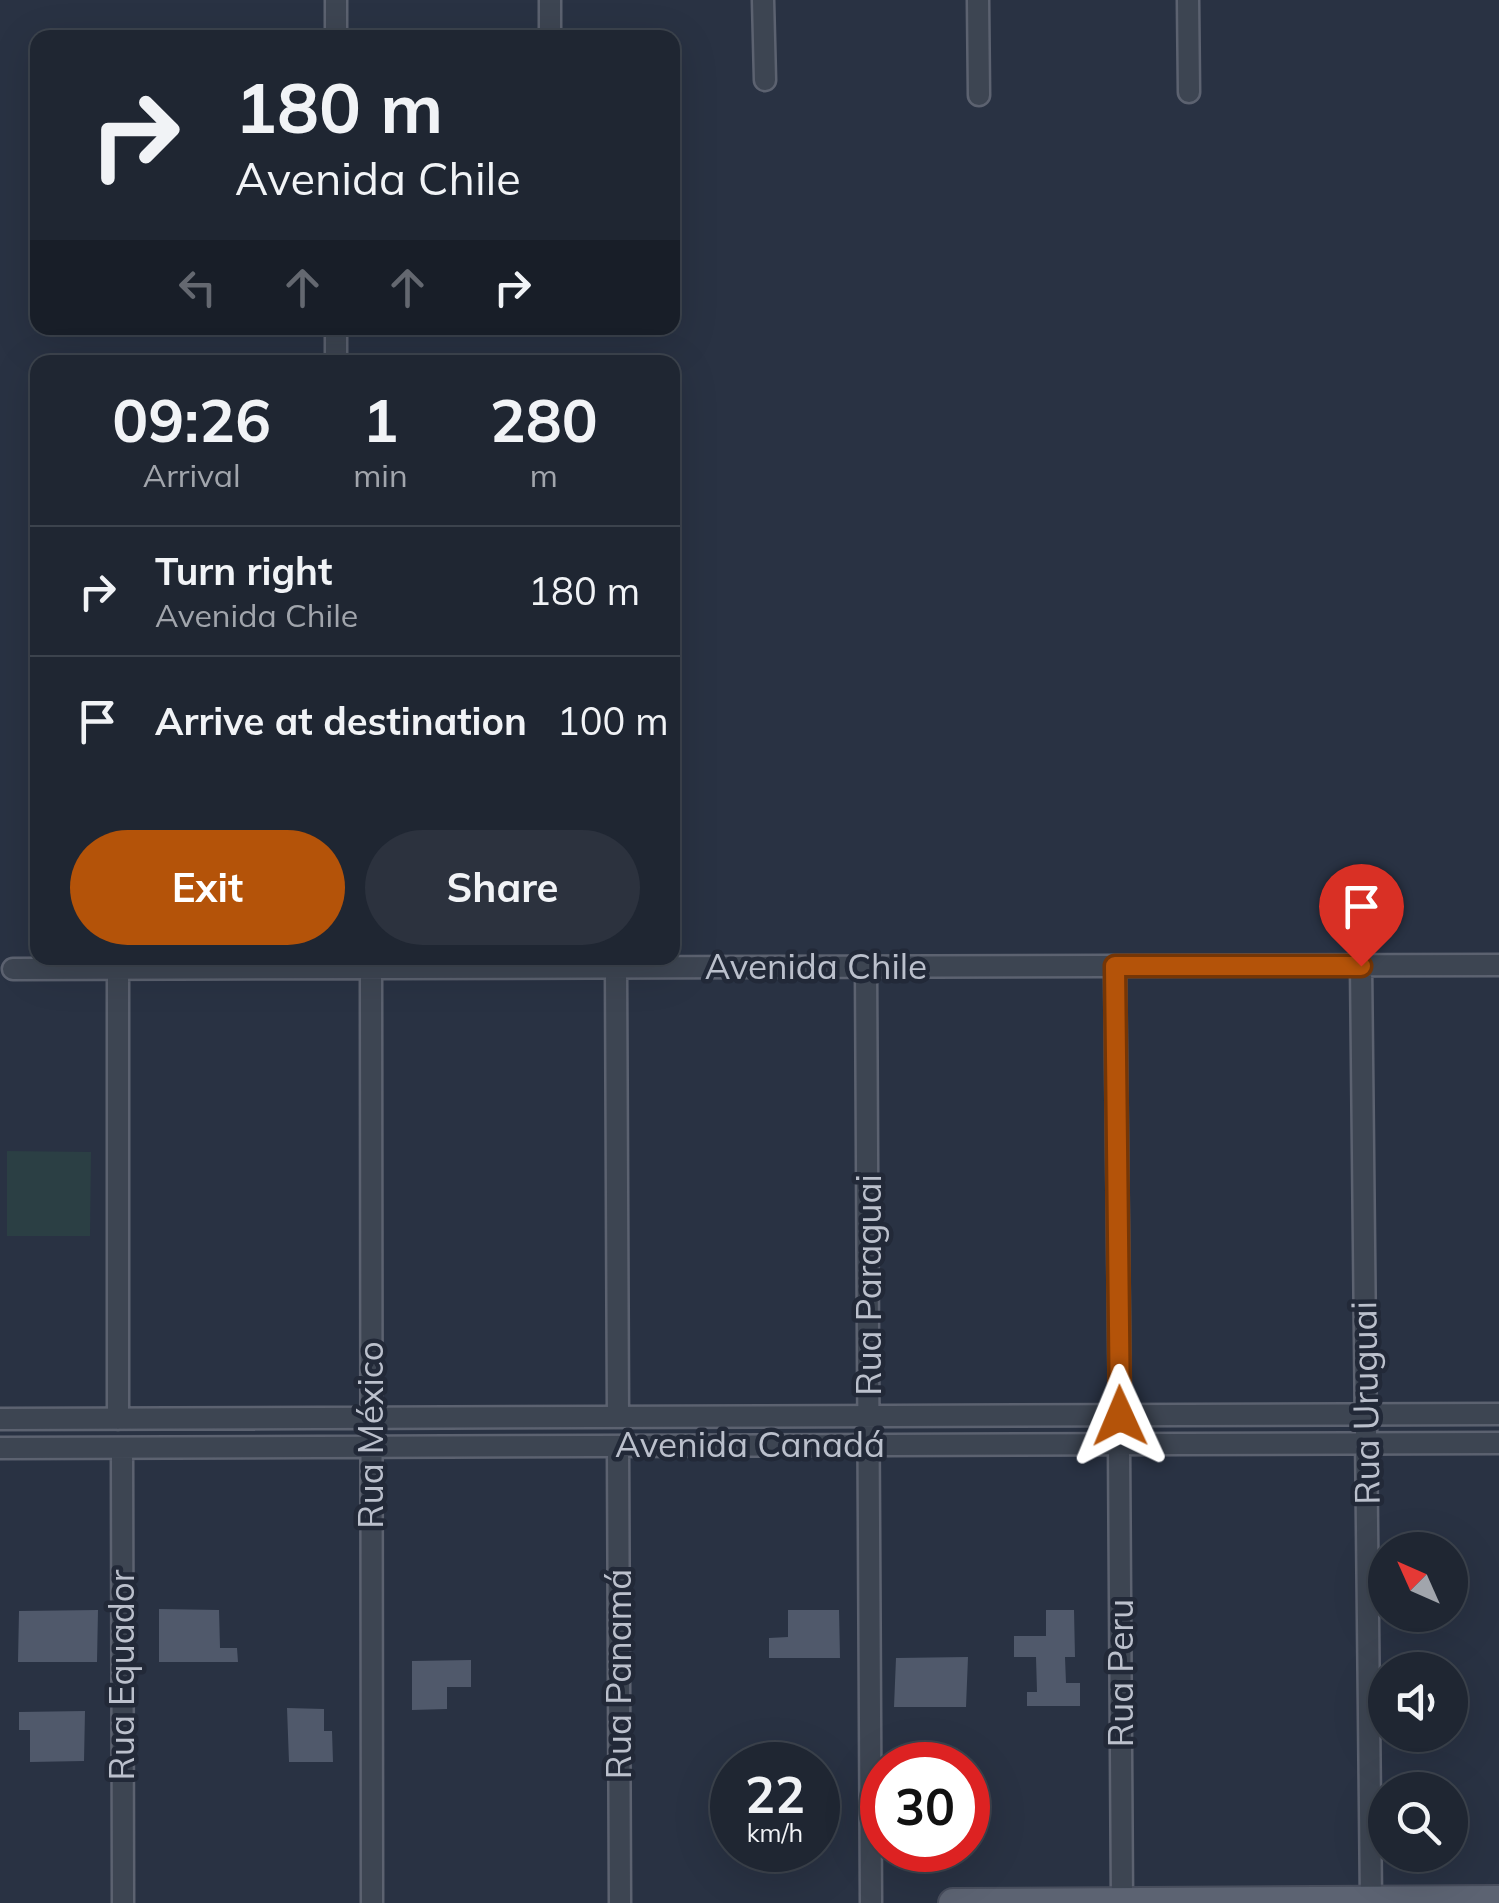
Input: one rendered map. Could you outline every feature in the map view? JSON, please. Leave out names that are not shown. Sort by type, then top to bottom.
[{"type":"main road","points":[[953,1903],[1499,1900]]},
{"type":"street","points":[[336,0],[336,30]]},
{"type":"street","points":[[550,0],[550,30]]},
{"type":"street","points":[[763,0],[764,80]]},
{"type":"street","points":[[978,0],[979,95]]},
{"type":"street","points":[[1188,0],[1189,92]]},
{"type":"street","name":"Avenida Chile","points":[[14,969],[248,965]]},
{"type":"street","name":"Avenida Chile","points":[[349,965],[370,968],[1499,965]]},
{"type":"street","points":[[1115,966],[1120,1416]]},
{"type":"street","name":"Rua Uruguai","points":[[1361,966],[1371,1900]]},
{"type":"street","points":[[616,967],[618,1417]]},
{"type":"street","name":"Rua Paraguai","points":[[866,967],[870,1903]]},
{"type":"street","points":[[118,968],[118,1418]]},
{"type":"street","name":"Rua México","points":[[370,968],[372,1903]]},
{"type":"street","name":"Avenida Canadá","points":[[0,1419],[1499,1414]]},
{"type":"street","name":"Avenida Canadá","points":[[0,1448],[1499,1443]]},
{"type":"street","name":"Rua Peru","points":[[1119,1444],[1122,1902]]},
{"type":"street","name":"Rua Panamá","points":[[618,1446],[620,1903]]},
{"type":"street","name":"Rua Equador","points":[[122,1448],[123,1903]]},
{"type":"green space","points":[[7,1151],[91,1152],[90,1236],[7,1236]]},
{"type":"building","points":[[159,1609],[219,1610],[220,1648],[237,1648],[238,1662],[159,1662]]},
{"type":"building","points":[[98,1610],[97,1662],[18,1662],[19,1611]]},
{"type":"building","points":[[788,1610],[839,1610],[840,1658],[769,1658],[769,1638],[788,1637]]},
{"type":"building","points":[[1046,1610],[1074,1610],[1075,1657],[1065,1657],[1066,1683],[1080,1683],[1080,1706],[1027,1706],[1027,1692],[1037,1692],[1036,1657],[1014,1657],[1014,1636],[1046,1636]]},
{"type":"building","points":[[968,1657],[966,1707],[894,1707],[896,1658]]},
{"type":"building","points":[[471,1660],[471,1687],[447,1687],[447,1709],[412,1710],[412,1661]]},
{"type":"building","points":[[287,1708],[324,1709],[324,1731],[332,1731],[333,1762],[289,1762]]},
{"type":"building","points":[[85,1711],[84,1761],[30,1762],[30,1730],[19,1730],[19,1712]]},
{"type":"route","points":[[1120,1416],[1115,966],[1361,966]]}]
